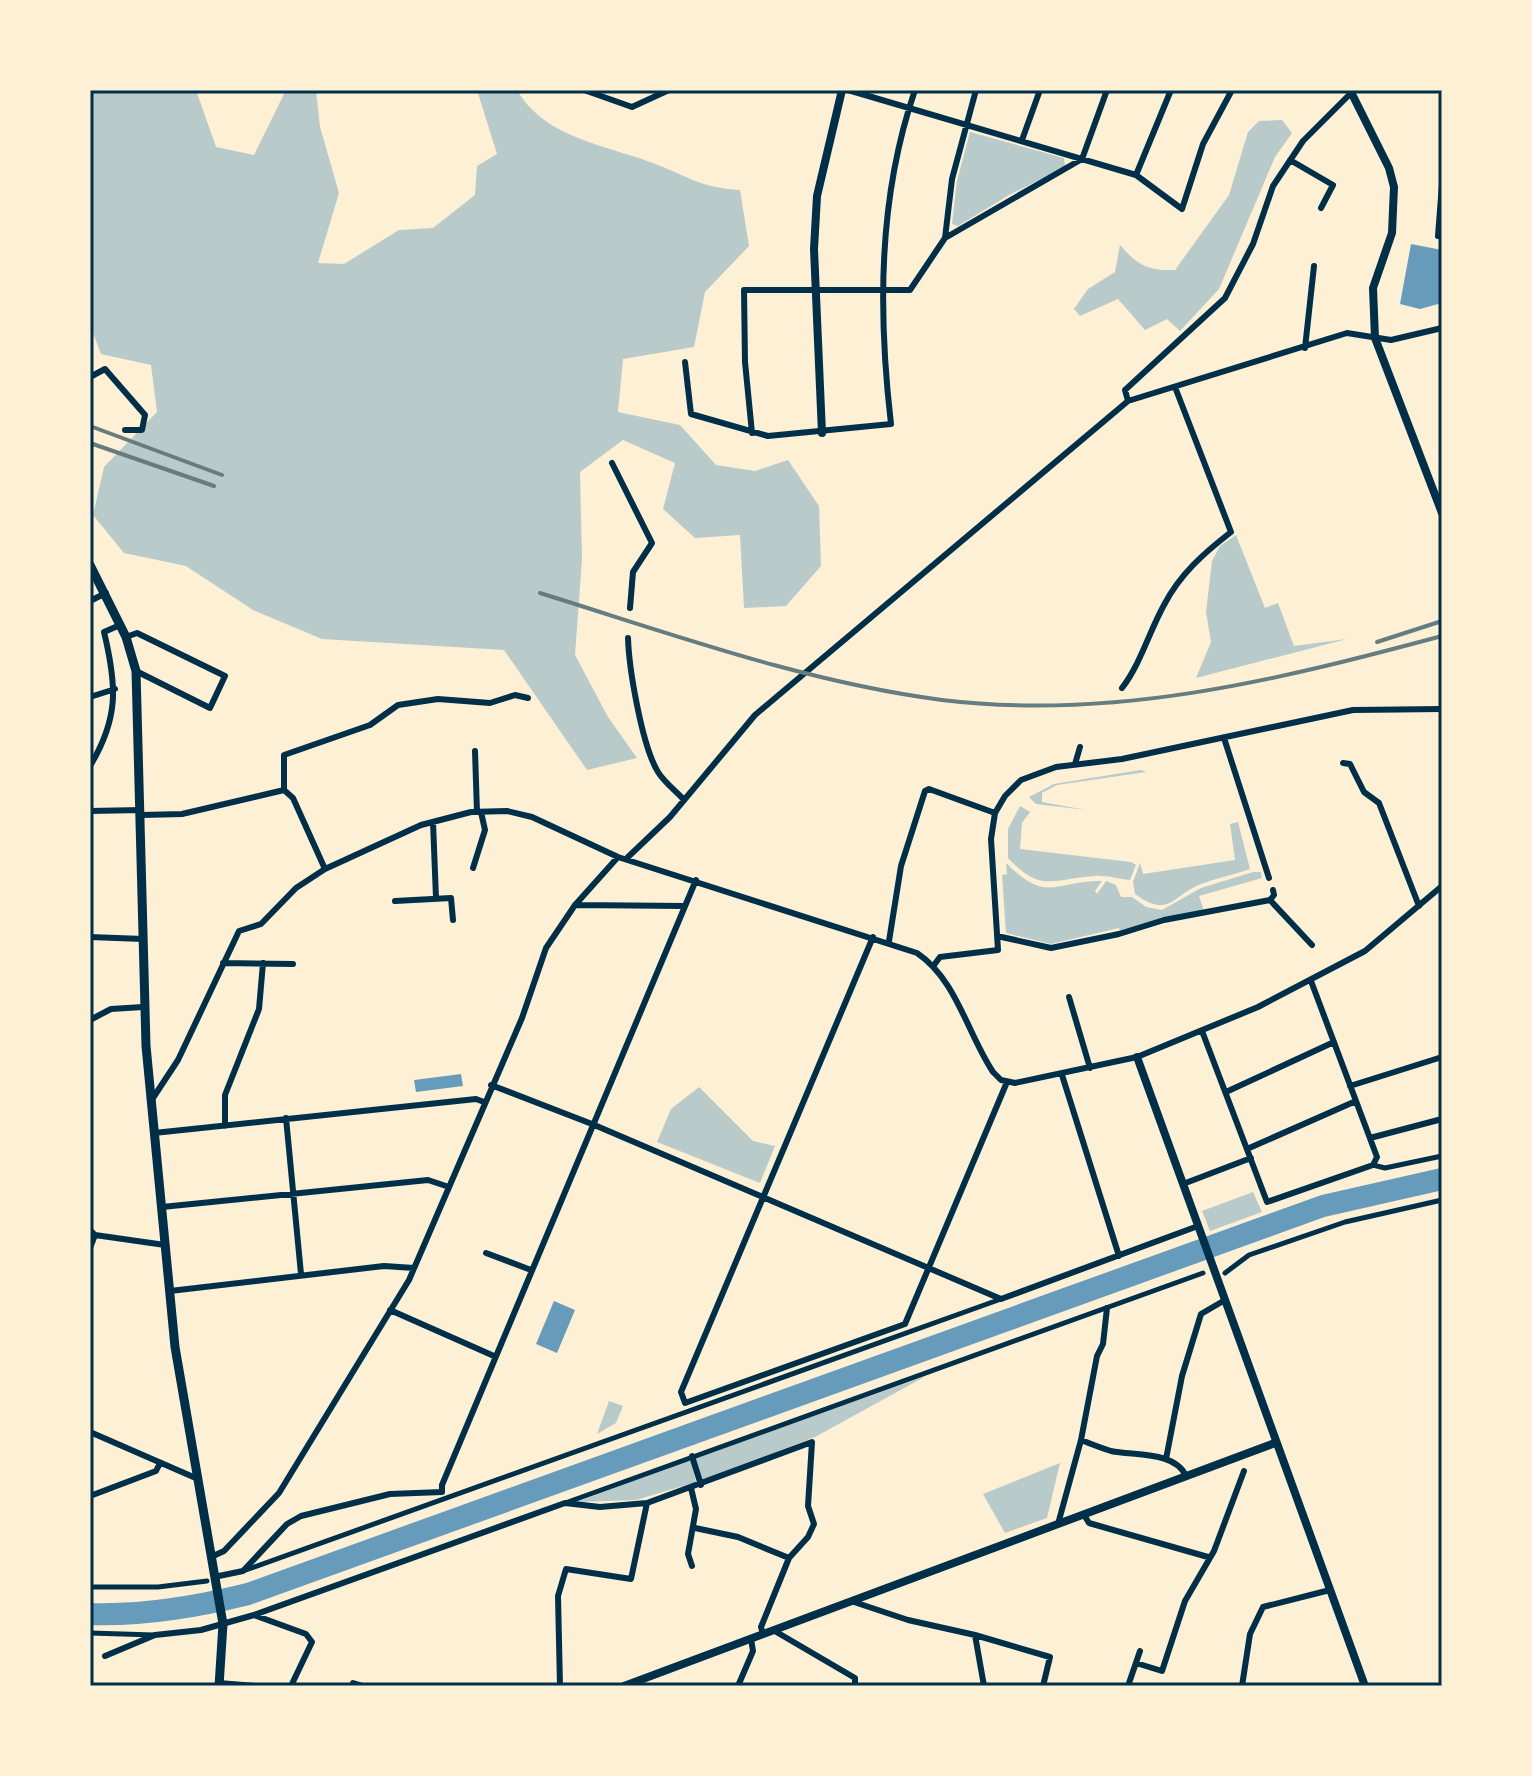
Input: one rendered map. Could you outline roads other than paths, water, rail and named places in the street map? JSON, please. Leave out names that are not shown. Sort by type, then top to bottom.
[{"type":"main road","points":[[90,565],[126,637],[136,671],[142,813],[143,1007],[170,1291],[212,1580],[222,1621],[219,1685]]},
{"type":"street","points":[[584,90],[632,107],[669,90]]},
{"type":"street","points":[[822,433],[814,290],[817,196],[842,90]]},
{"type":"street","points":[[848,90],[965,122],[1136,175],[1182,209],[1203,144],[1232,90]]},
{"type":"street","points":[[685,362],[691,414],[752,433],[822,433],[891,424],[882,290],[887,213],[915,90]]},
{"type":"street","points":[[945,238],[952,179],[976,90]]},
{"type":"street","points":[[1022,140],[1040,90]]},
{"type":"street","points":[[752,433],[745,362],[744,290],[910,290],[945,238],[1082,159],[1107,90]]},
{"type":"street","points":[[1136,175],[1171,90]]},
{"type":"street","points":[[1244,90],[1275,90]]},
{"type":"street","points":[[1128,401],[1125,390],[1225,298],[1240,274],[1273,186],[1290,160],[1352,91],[1389,168],[1394,187],[1392,233],[1373,288],[1375,338],[1442,513]]},
{"type":"street","points":[[1290,160],[1333,185],[1321,208]]},
{"type":"street","points":[[1442,184],[1438,236],[1442,236]]},
{"type":"street","points":[[1305,348],[1314,266]]},
{"type":"street","points":[[628,857],[684,800],[755,715],[1128,401],[1347,333],[1391,340],[1442,328]]},
{"type":"street","points":[[90,377],[105,369],[145,415],[142,430],[125,430]]},
{"type":"street","points":[[1122,688],[1133,674],[1164,604],[1184,574],[1231,532],[1175,387]]},
{"type":"street","points":[[612,463],[652,543],[633,572],[630,608]]},
{"type":"street","points":[[90,601],[106,593]]},
{"type":"street","points":[[90,766],[108,736],[115,689],[104,632],[120,625]]},
{"type":"street","points":[[126,637],[137,633],[225,676],[210,708],[136,671]]},
{"type":"street","points":[[628,638],[629,662],[643,736],[659,774],[684,800]]},
{"type":"street","points":[[90,697],[115,689]]},
{"type":"street","points":[[325,869],[293,798],[284,790],[284,755],[370,725],[398,705],[438,699],[490,703],[515,695],[528,698]]},
{"type":"street","points":[[934,965],[940,957],[998,950],[991,839],[995,813],[1005,796],[1021,780],[1037,771],[1122,759],[1163,747],[1224,738],[1353,710],[1442,709]]},
{"type":"street","points":[[1224,738],[1269,878]]},
{"type":"street","points":[[1075,764],[1080,747]]},
{"type":"street","points":[[473,868],[485,830],[479,812],[475,751]]},
{"type":"street","points":[[1343,763],[1350,764],[1364,792],[1379,803],[1419,906]]},
{"type":"street","points":[[889,941],[901,866],[925,791],[929,789],[995,813]]},
{"type":"street","points":[[90,811],[182,814],[284,790]]},
{"type":"street","points":[[151,1101],[178,1060],[239,931],[261,924],[296,888],[325,869],[433,822],[479,812],[507,811],[532,817],[618,857],[628,857],[889,941],[934,965],[990,1068],[1007,1082],[1062,1075],[1137,1057],[1202,1031],[1311,981],[1365,951],[1442,886]]},
{"type":"street","points":[[433,822],[436,898]]},
{"type":"street","points":[[211,1557],[224,1551],[279,1493],[390,1310],[414,1268],[522,1018],[546,948],[575,905],[618,857]]},
{"type":"street","points":[[443,1496],[442,1485],[494,1356],[696,880]]},
{"type":"street","points":[[997,936],[1051,948],[1119,934],[1164,920],[1270,900],[1273,890]]},
{"type":"street","points":[[395,901],[451,898],[453,920]]},
{"type":"street","points":[[1270,900],[1312,945]]},
{"type":"street","points":[[575,905],[684,906]]},
{"type":"street","points":[[90,937],[143,939]]},
{"type":"street","points":[[873,937],[681,1392],[685,1403],[905,1324],[1007,1082]]},
{"type":"street","points":[[223,963],[293,964]]},
{"type":"street","points":[[225,1126],[225,1095],[259,1009],[263,963]]},
{"type":"street","points":[[1311,981],[1377,1157],[1373,1165]]},
{"type":"street","points":[[1069,997],[1090,1068]]},
{"type":"street","points":[[90,1020],[111,1009],[143,1007]]},
{"type":"street","points":[[1202,1031],[1267,1202],[1373,1165],[1385,1168],[1442,1156]]},
{"type":"street","points":[[1226,1092],[1334,1042]]},
{"type":"street","points":[[1137,1057],[1365,1686]]},
{"type":"street","points":[[1350,1086],[1442,1057]]},
{"type":"street","points":[[1062,1075],[1119,1256]]},
{"type":"street","points":[[491,1085],[592,1124],[1001,1299]]},
{"type":"street","points":[[154,1133],[476,1099],[484,1102]]},
{"type":"street","points":[[1247,1149],[1356,1101]]},
{"type":"street","points":[[286,1118],[301,1274]]},
{"type":"street","points":[[1370,1138],[1442,1119]]},
{"type":"street","points":[[1183,1184],[1251,1158]]},
{"type":"street","points":[[162,1207],[428,1180],[449,1187]]},
{"type":"street","points":[[1225,1273],[1249,1255],[1345,1222],[1442,1200]]},
{"type":"street","points":[[90,1587],[158,1587],[212,1580],[243,1571],[443,1496],[1199,1228]]},
{"type":"street","points":[[90,1248],[92,1233],[165,1245]]},
{"type":"street","points":[[486,1253],[531,1270]]},
{"type":"street","points":[[170,1291],[301,1274],[408,1265],[414,1268]]},
{"type":"street","points":[[105,1656],[155,1635],[254,1615],[1203,1273]]},
{"type":"street","points":[[1166,1459],[1182,1376],[1201,1314],[1225,1300]]},
{"type":"street","points":[[1058,1524],[1081,1440],[1097,1356],[1103,1344],[1107,1308]]},
{"type":"street","points":[[390,1310],[494,1356]]},
{"type":"street","points":[[91,1433],[198,1479]]},
{"type":"street","points":[[1081,1440],[1109,1450],[1166,1459],[1182,1467],[1186,1476]]},
{"type":"street","points":[[565,1503],[600,1507],[647,1503],[812,1442],[808,1506],[814,1524],[808,1537],[789,1558],[761,1627],[763,1634]]},
{"type":"street","points":[[624,1686],[1275,1443]]},
{"type":"street","points":[[692,1456],[701,1485]]},
{"type":"street","points":[[90,1496],[156,1471],[160,1463]]},
{"type":"street","points":[[1136,1663],[1162,1671],[1185,1601],[1214,1551],[1244,1471]]},
{"type":"street","points":[[691,1488],[696,1509],[688,1554],[692,1566]]},
{"type":"street","points":[[243,1571],[287,1524],[301,1516],[390,1494],[443,1496]]},
{"type":"street","points":[[560,1686],[558,1596],[566,1569],[631,1579],[647,1503]]},
{"type":"street","points":[[1084,1515],[1089,1523],[1208,1557]]},
{"type":"street","points":[[695,1528],[738,1537],[789,1558]]},
{"type":"street","points":[[1242,1686],[1250,1634],[1263,1607],[1330,1590]]},
{"type":"street","points":[[851,1601],[908,1620],[1050,1657],[1043,1686]]},
{"type":"street","points":[[254,1615],[306,1634],[312,1642],[291,1686]]},
{"type":"street","points":[[773,1630],[855,1678],[855,1686]]},
{"type":"street","points":[[90,1633],[155,1635]]},
{"type":"street","points":[[975,1635],[984,1686]]},
{"type":"street","points":[[738,1686],[753,1651],[751,1639]]},
{"type":"street","points":[[1128,1686],[1140,1651]]},
{"type":"street","points":[[353,1683],[363,1686]]},
{"type":"street","points":[[219,1685],[255,1686]]},
{"type":"water","points":[[1411,244],[1442,250],[1442,303],[1420,309],[1400,304]]},
{"type":"water","points":[[461,1074],[463,1086],[416,1092],[414,1080]]},
{"type":"water","points":[[554,1301],[575,1310],[557,1353],[536,1344]]},
{"type":"waterway","points":[[90,1614],[170,1610],[248,1594],[1323,1206],[1442,1179]]},
{"type":"railway","points":[[90,426],[222,475]]},
{"type":"railway","points":[[90,443],[214,486]]},
{"type":"railway","points":[[540,593],[789,669],[891,692],[1006,705],[1133,701],[1195,692],[1319,668],[1442,636]]},
{"type":"railway","points":[[1377,642],[1442,621]]}]
